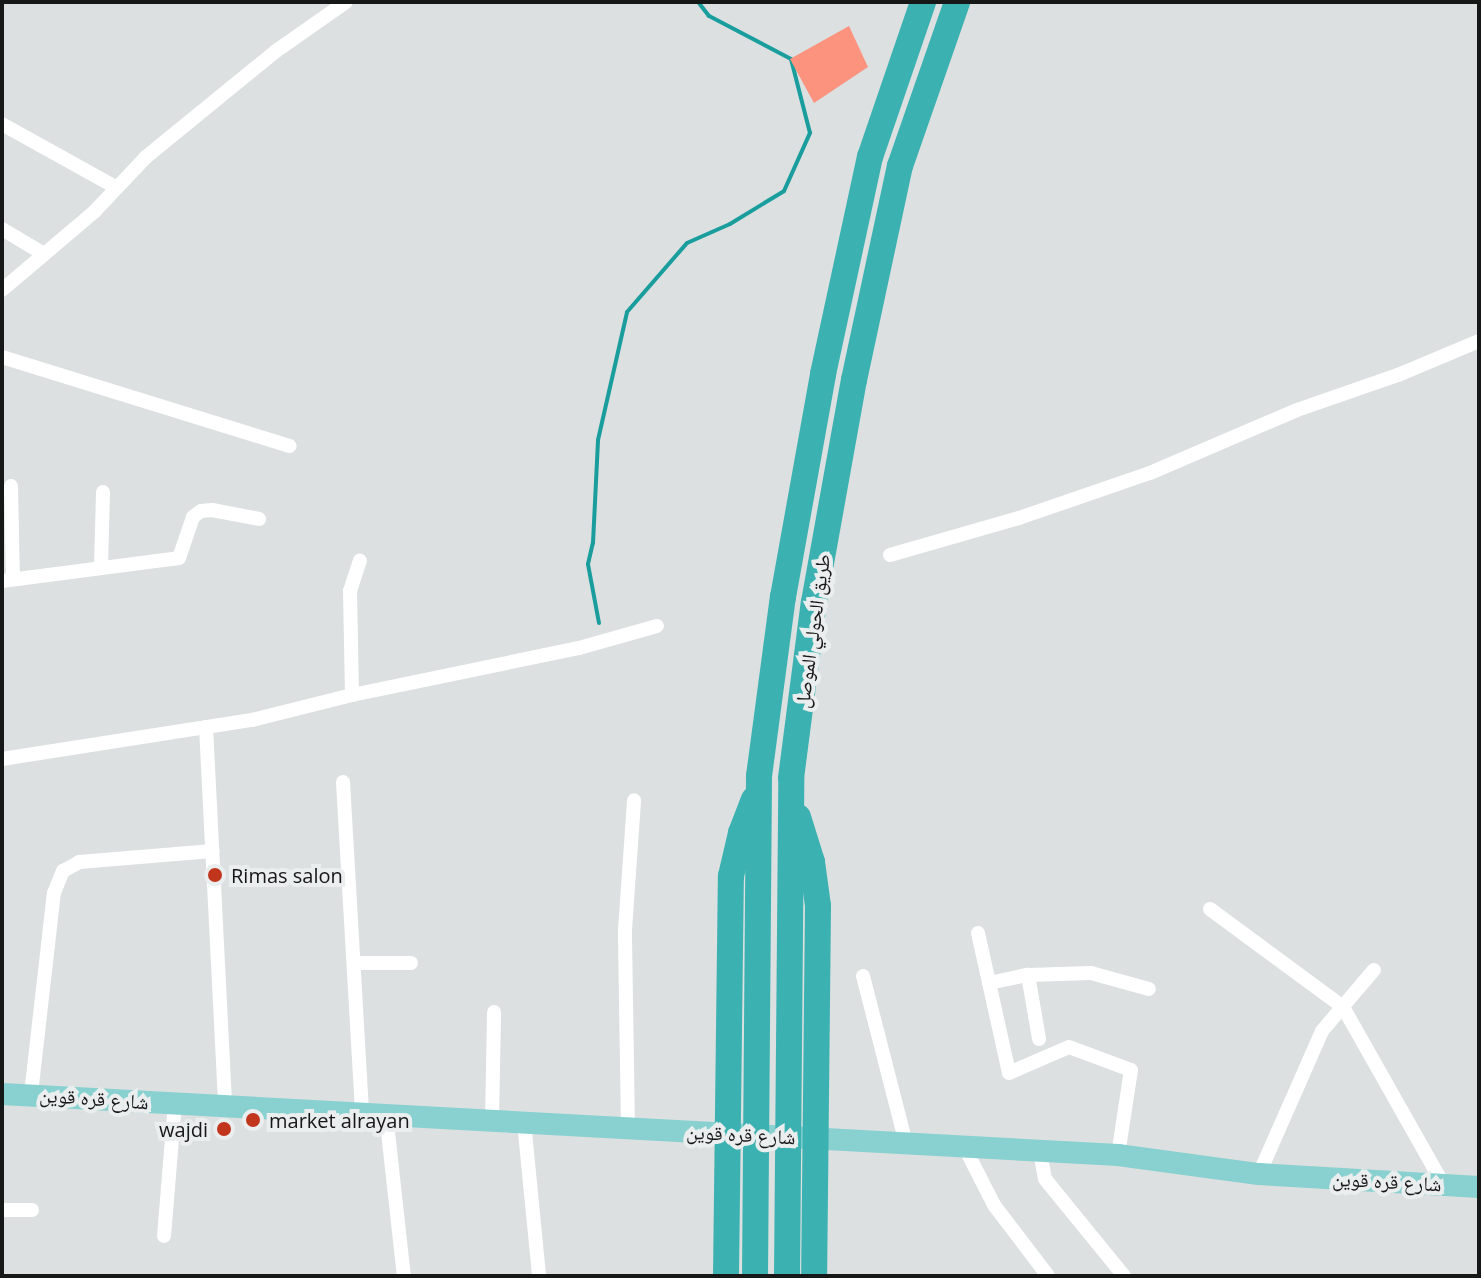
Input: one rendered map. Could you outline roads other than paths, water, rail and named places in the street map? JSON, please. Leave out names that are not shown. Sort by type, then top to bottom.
[{"type":"highway","name":"طريق الحولي الموصل","points":[[755,1276],[759,776],[783,597],[823,374],[870,157],[923,2]]},
{"type":"highway","name":"طريق الحولي الموصل","points":[[787,1276],[791,778],[814,602],[854,380],[900,166],[957,2]]},
{"type":"highway","points":[[726,1276],[731,876],[759,776]]},
{"type":"highway","points":[[791,778],[812,862],[818,906],[814,1276]]},
{"type":"main road","name":"شارع قره قوين","points":[[2,1094],[1118,1155],[1259,1174],[1479,1187]]},
{"type":"street","points":[[2,290],[94,212],[146,157],[264,61],[346,2]]},
{"type":"street","points":[[2,124],[115,187]]},
{"type":"street","points":[[2,229],[44,254]]},
{"type":"street","points":[[890,555],[1019,518],[1150,473],[1297,410],[1398,375],[1479,341]]},
{"type":"street","points":[[2,357],[290,446]]},
{"type":"street","points":[[11,486],[8,580],[144,565],[179,558],[193,517],[201,511],[259,519]]},
{"type":"street","points":[[101,568],[103,492]]},
{"type":"street","points":[[352,695],[350,591],[360,561]]},
{"type":"street","points":[[2,759],[252,720],[352,695],[579,648],[657,626]]},
{"type":"street","points":[[206,727],[225,1105]]},
{"type":"street","points":[[343,782],[362,1113]]},
{"type":"street","points":[[628,1128],[625,930],[634,800]]},
{"type":"street","points":[[31,1094],[54,893],[63,871],[79,862],[213,851]]},
{"type":"street","points":[[1210,909],[1343,1007],[1443,1184]]},
{"type":"street","points":[[978,933],[1009,1073],[1069,1047],[1131,1070],[1118,1155]]},
{"type":"street","points":[[355,963],[411,963]]},
{"type":"street","points":[[1259,1174],[1322,1031],[1374,970]]},
{"type":"street","points":[[989,983],[1028,975],[1091,973],[1149,989]]},
{"type":"street","points":[[1028,975],[1039,1039]]},
{"type":"street","points":[[863,976],[906,1143]]},
{"type":"street","points":[[492,1120],[494,1012]]},
{"type":"street","points":[[164,1236],[175,1103]]},
{"type":"street","points":[[386,1114],[404,1276]]},
{"type":"street","points":[[524,1122],[539,1276]]},
{"type":"street","points":[[964,1146],[994,1205],[1048,1276]]},
{"type":"street","points":[[1040,1151],[1045,1179],[1124,1276]]},
{"type":"street","points":[[2,1210],[32,1210]]},
{"type":"waterway","points":[[599,623],[588,564],[593,543],[598,440],[627,312],[687,243],[730,224],[784,191],[810,133],[791,59],[709,16],[698,2]]},
{"type":"place","name":"Rimas salon","points":[[215,875]]},
{"type":"place","name":"market alrayan","points":[[253,1120]]},
{"type":"place","name":"wajdi","points":[[224,1129]]}]
